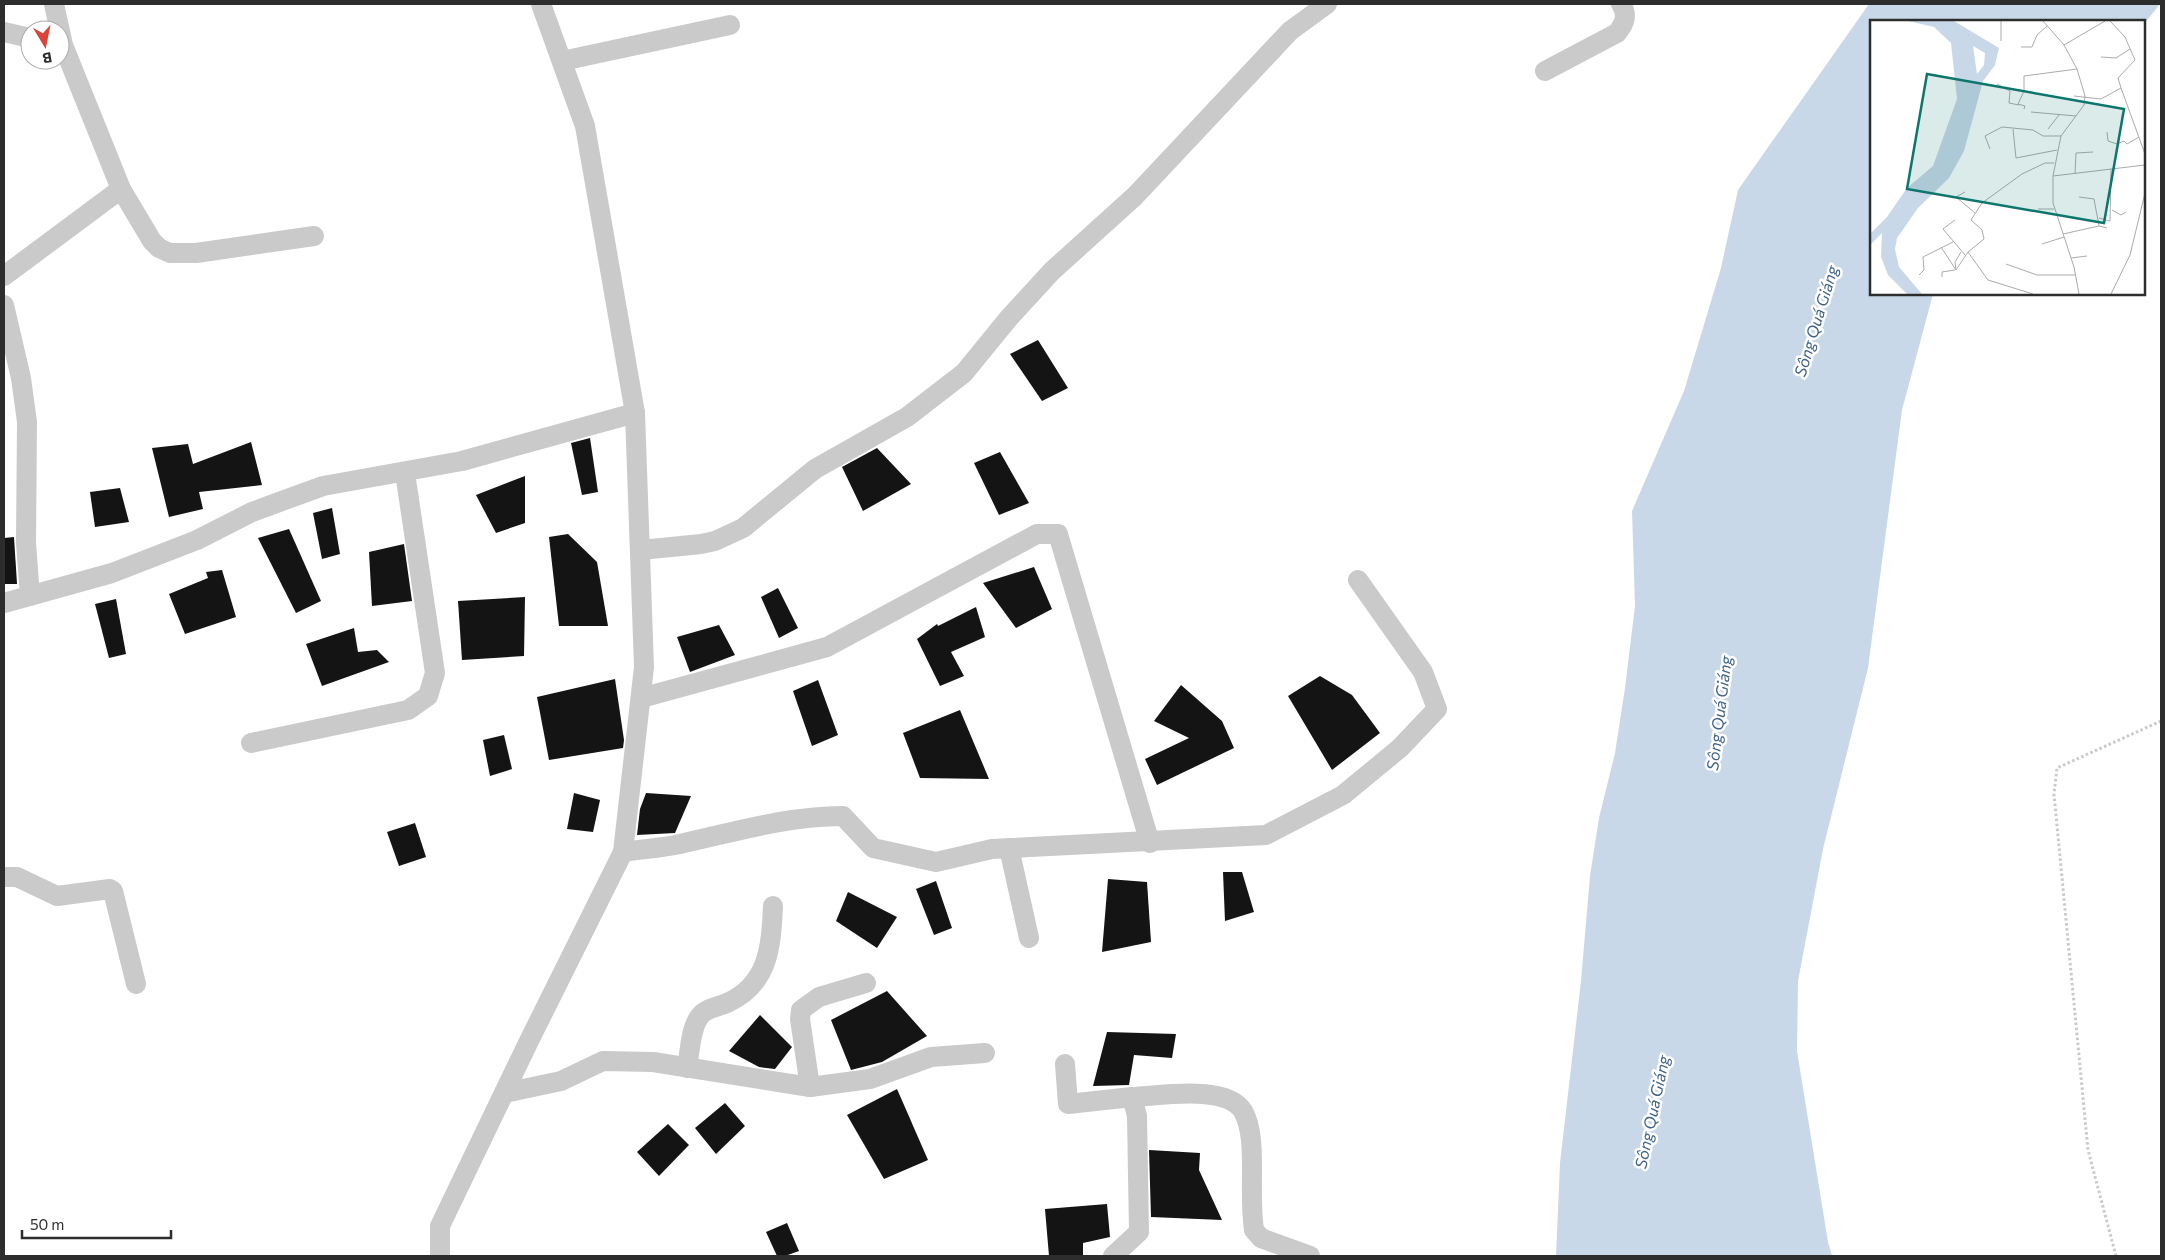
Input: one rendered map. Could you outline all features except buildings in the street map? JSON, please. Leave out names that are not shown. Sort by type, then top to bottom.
[{"type":"street","points":[[54,4],[57,20]]},
{"type":"street","points":[[440,1256],[440,1226],[623,852],[644,667],[635,413],[585,126],[541,4]]},
{"type":"street","points":[[641,550],[701,544],[716,540],[743,528],[816,469],[906,417],[964,373],[1008,319],[1052,271],[1135,196],[1290,31],[1327,4]]},
{"type":"street","points":[[1545,71],[1617,33],[1624,24],[1626,15],[1621,4]]},
{"type":"street","points":[[562,62],[730,25]]},
{"type":"street","points":[[4,32],[20,36]]},
{"type":"street","points":[[70,64],[120,189],[152,241],[159,248],[170,252],[196,253],[314,236]]},
{"type":"street","points":[[4,276],[120,189]]},
{"type":"street","points":[[4,305],[21,378],[27,422],[26,543],[30,596]]},
{"type":"street","points":[[4,602],[112,573],[197,540],[252,512],[323,486],[462,461],[635,413]]},
{"type":"street","points":[[251,744],[408,710],[428,696],[434,673],[405,472]]},
{"type":"street","points":[[641,698],[827,647],[1037,534],[1058,534],[1150,843]]},
{"type":"street","points":[[623,852],[678,844],[750,827],[826,816],[843,816],[873,848],[936,862],[992,849],[1150,843],[1266,835],[1343,795],[1400,748],[1437,709],[1423,672],[1358,580]]},
{"type":"street","points":[[1009,848],[1029,938]]},
{"type":"street","points":[[4,877],[17,877],[57,896],[110,889],[113,892],[136,984]]},
{"type":"street","points":[[687,1068],[696,1022],[701,1014],[727,1003],[744,993],[758,980],[765,965],[773,906]]},
{"type":"street","points":[[810,1087],[800,1019],[801,1010],[819,997],[866,983]]},
{"type":"street","points":[[504,1093],[561,1081],[602,1061],[653,1062],[810,1087],[870,1079],[931,1057],[985,1053]]},
{"type":"street","points":[[1065,1064],[1068,1104],[1132,1097],[1203,1094],[1233,1102],[1243,1110],[1252,1146],[1254,1230],[1262,1238],[1310,1256]]},
{"type":"street","points":[[1113,1256],[1139,1232],[1137,1116],[1132,1097]]},
{"type":"path","points":[[2116,1256],[2088,1150],[2054,794],[2057,768],[2161,721]]},
{"type":"water","name":"Sông Quá Giáng","points":[[1869,4],[2160,4],[2145,23],[2145,20],[1870,20],[1870,295],[1933,295],[1902,410],[1868,668],[1823,849],[1798,981],[1797,1051],[1828,1242],[1832,1256],[1556,1256],[1560,1163],[1581,981],[1590,876],[1599,818],[1615,753],[1635,606],[1632,511],[1684,391],[1721,268],[1738,190]]}]
